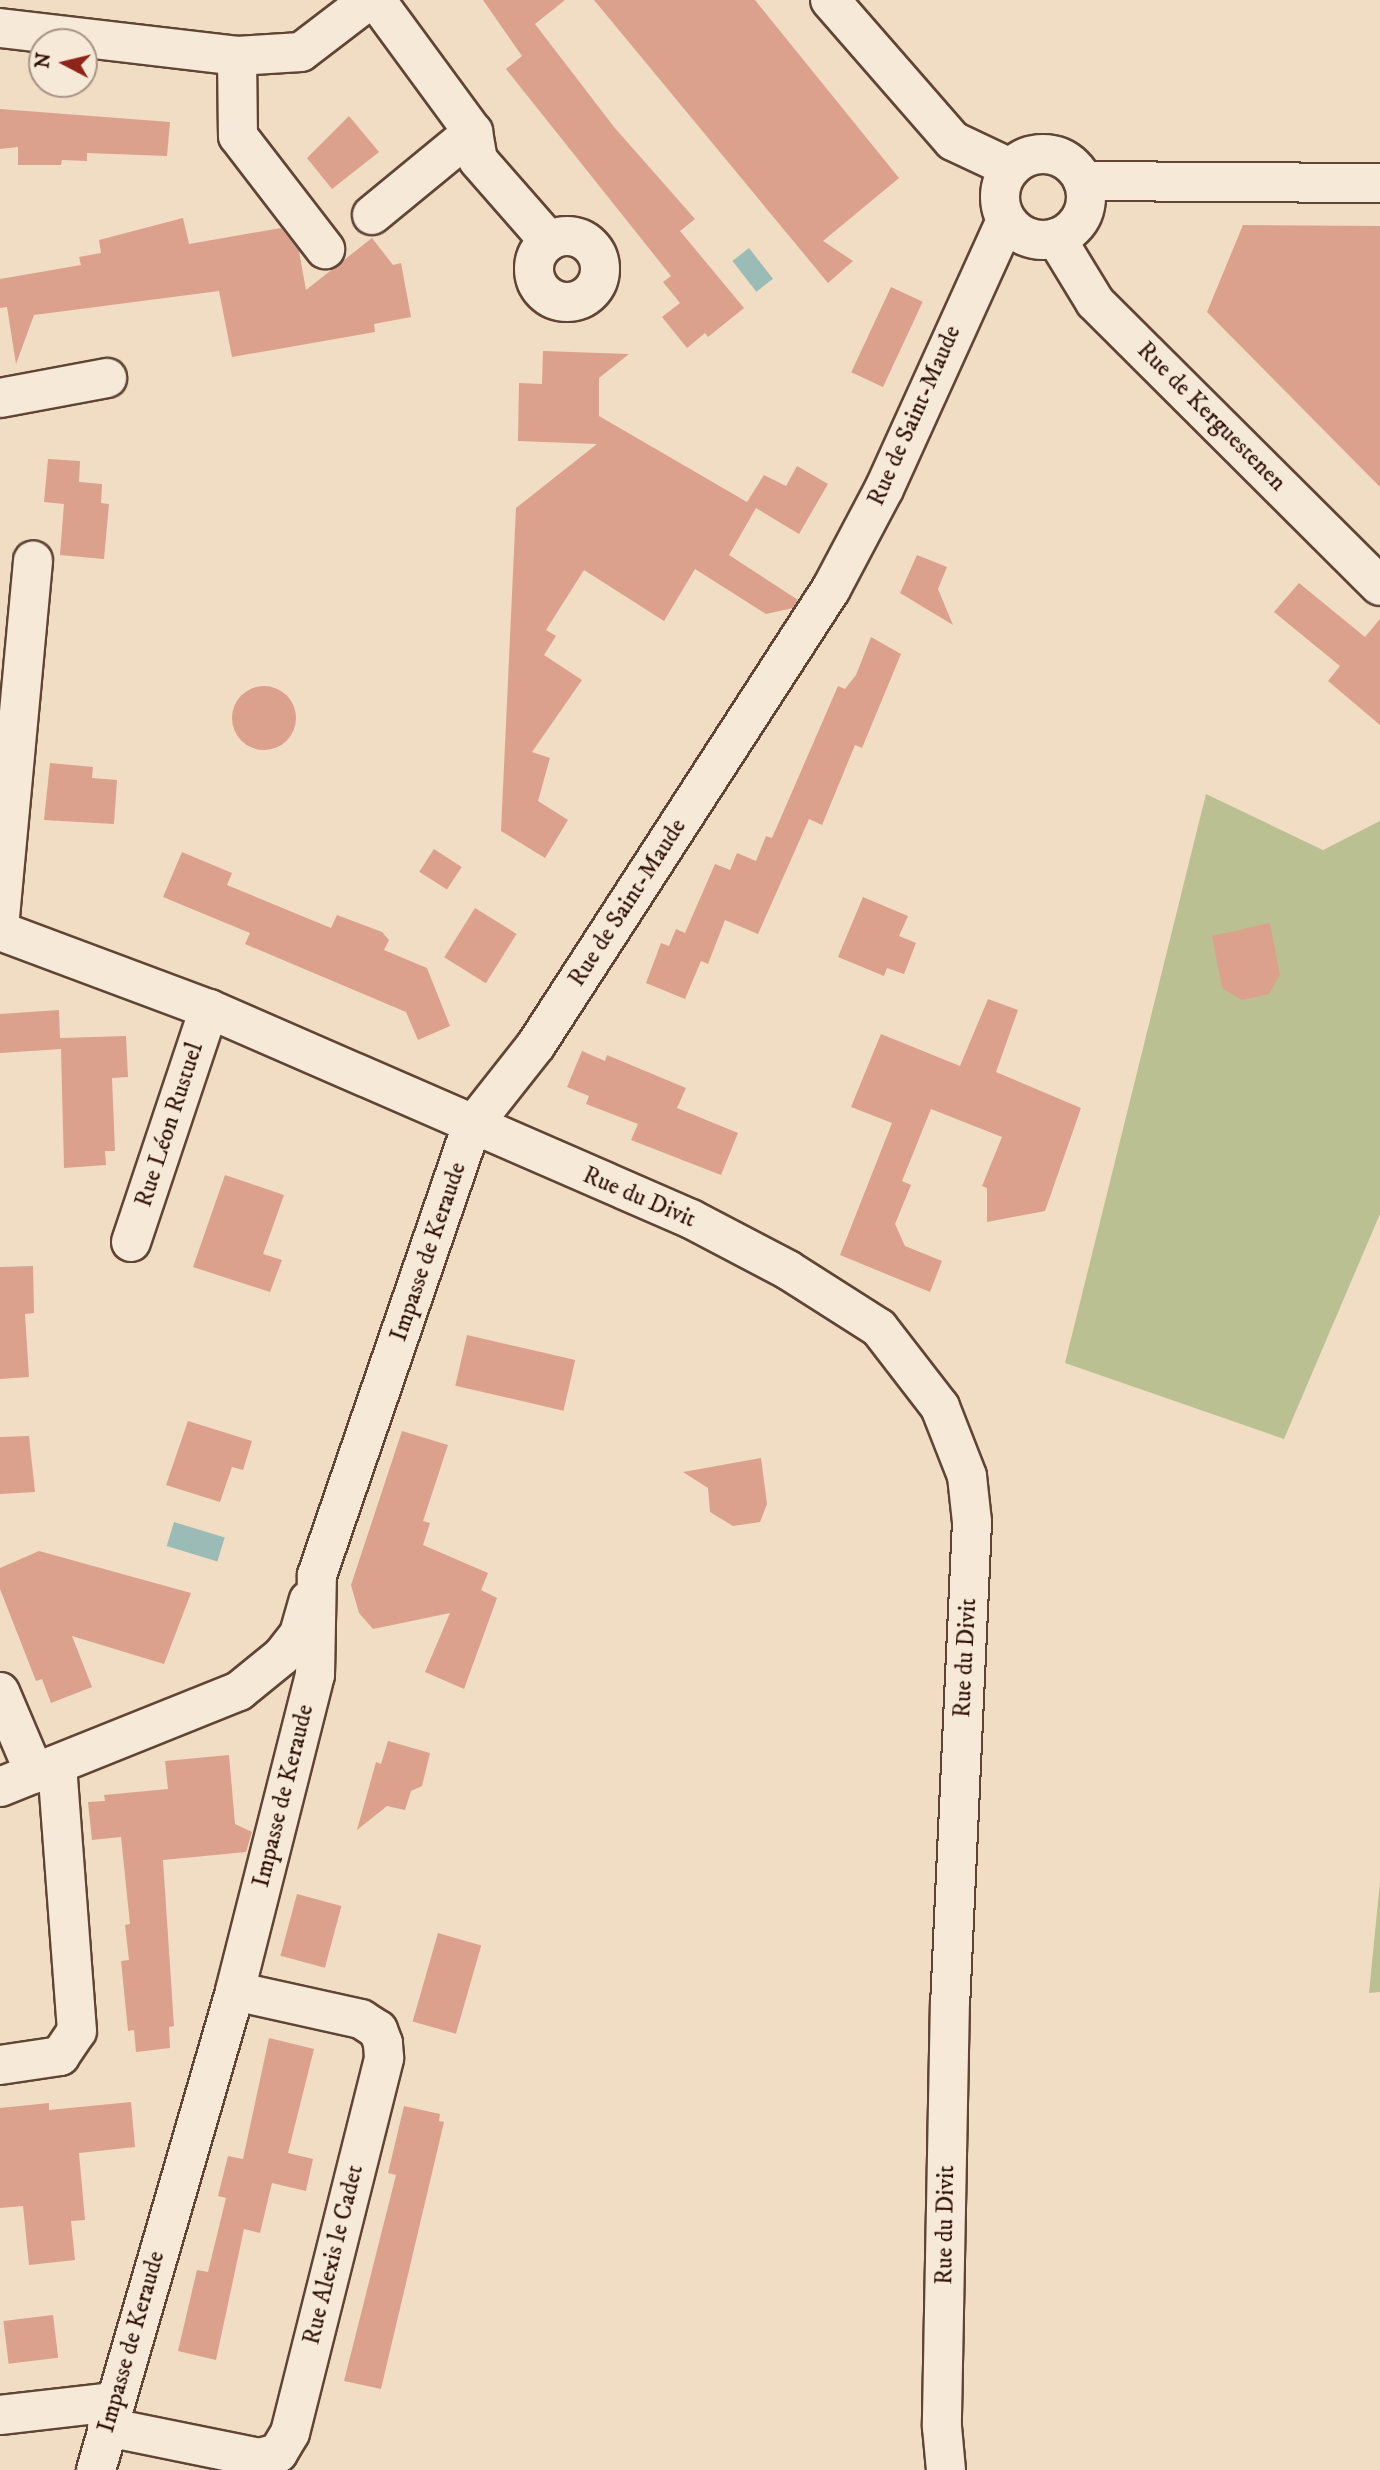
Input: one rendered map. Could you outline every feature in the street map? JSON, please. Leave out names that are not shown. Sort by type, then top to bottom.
[{"type":"street","points":[[0,28],[237,56],[301,52],[369,0]]},
{"type":"street","points":[[376,0],[473,132],[478,160],[549,242]]},
{"type":"street","points":[[830,0],[953,141],[1010,168]]},
{"type":"street","points":[[237,56],[238,136],[325,249]]},
{"type":"street","points":[[372,215],[473,132]]},
{"type":"street","points":[[1036,154],[1064,159],[1083,181],[1084,209],[1068,232],[1056,238],[1028,238],[1006,220],[999,194],[1010,168],[1036,154]]},
{"type":"street","points":[[1083,181],[1380,183]]},
{"type":"street","name":"Rue de Saint-Maude","points":[[472,1126],[536,1045],[831,589],[884,489],[1006,220]]},
{"type":"street","name":"Rue de Kerguestenen","points":[[1056,238],[1095,302],[1380,586]]},
{"type":"street","points":[[0,398],[107,377]]},
{"type":"street","points":[[0,918],[33,561]]},
{"type":"street","points":[[0,931],[209,1009],[472,1126]]},
{"type":"street","name":"Rue Léon Rustuel","points":[[131,1242],[209,1009]]},
{"type":"street","name":"Impasse de Keraude","points":[[96,2470],[110,2414],[235,1991],[314,1675],[317,1575],[472,1126]]},
{"type":"street","name":"Rue du Divit","points":[[472,1126],[691,1219],[788,1270],[879,1328],[940,1407],[967,1476],[972,1522],[950,1999],[942,2427],[946,2470]]},
{"type":"street","points":[[0,1787],[211,1704],[261,1676],[299,1634],[317,1575]]},
{"type":"street","points":[[0,1692],[46,1769],[77,2031],[60,2056],[0,2066]]},
{"type":"street","name":"Rue Alexis le Cadet","points":[[110,2414],[259,2458],[278,2453],[290,2433],[384,2058],[383,2043],[378,2030],[361,2019],[235,1991]]},
{"type":"street","points":[[0,2415],[110,2414]]},
{"type":"green space","points":[[1206,794],[1323,850],[1380,821],[1380,1214],[1284,1439],[1065,1363]]},
{"type":"green space","points":[[1380,1882],[1380,1992],[1369,1993]]},
{"type":"water","points":[[749,248],[773,279],[756,292],[732,261]]},
{"type":"water","points":[[174,1522],[225,1537],[217,1561],[167,1546]]},
{"type":"building","points":[[483,0],[565,0],[535,24],[614,127],[695,219],[680,231],[744,308],[708,337],[705,333],[687,348],[662,317],[680,303],[663,282],[671,276],[506,69],[522,56]]},
{"type":"building","points":[[594,0],[755,0],[899,178],[823,241],[853,261],[828,283]]},
{"type":"building","points":[[0,109],[170,122],[167,156],[87,153],[87,161],[62,160],[61,165],[18,165],[18,147],[0,149]]},
{"type":"building","points":[[349,116],[379,152],[332,189],[307,158]]},
{"type":"building","points":[[183,218],[189,244],[281,228],[299,251],[306,290],[372,238],[393,265],[401,263],[411,317],[374,324],[375,332],[232,357],[219,291],[34,315],[16,364],[7,307],[0,308],[0,279],[81,265],[79,257],[101,253],[99,240]]},
{"type":"building","points":[[1243,225],[1380,226],[1380,487],[1207,312]]},
{"type":"building","points":[[891,287],[923,302],[883,387],[851,372]]},
{"type":"building","points":[[543,351],[629,354],[599,378],[599,416],[747,502],[764,475],[786,486],[797,466],[828,484],[799,534],[756,508],[729,555],[798,600],[793,608],[766,614],[695,569],[664,621],[584,570],[546,630],[556,636],[544,655],[582,680],[532,752],[550,758],[538,801],[568,820],[545,858],[501,831],[516,508],[597,444],[518,441],[519,383],[542,384]]},
{"type":"building","points":[[48,459],[80,461],[79,482],[102,484],[101,503],[109,504],[104,559],[60,555],[64,504],[44,502]]},
{"type":"building","points":[[917,555],[947,567],[938,589],[953,625],[900,593]]},
{"type":"building","points":[[1299,583],[1365,637],[1380,619],[1380,725],[1328,681],[1340,666],[1274,612]]},
{"type":"building","points":[[871,637],[901,654],[862,748],[855,745],[822,825],[809,819],[758,934],[725,920],[708,964],[701,961],[685,999],[646,983],[661,943],[669,946],[676,929],[685,933],[715,864],[730,870],[737,853],[756,861],[766,836],[772,838],[838,686],[845,689],[856,675]]},
{"type":"building","points":[[264,686],[276,688],[287,695],[294,706],[294,730],[287,741],[276,748],[264,750],[252,748],[241,741],[234,730],[232,718],[234,706],[241,695],[252,688]]},
{"type":"building","points":[[50,763],[93,767],[92,778],[117,780],[114,824],[44,820]]},
{"type":"building","points":[[434,849],[462,867],[447,890],[419,872]]},
{"type":"building","points":[[182,852],[232,873],[227,885],[331,928],[337,915],[382,932],[389,940],[384,950],[427,968],[450,1026],[418,1040],[406,1012],[245,944],[250,933],[163,897]]},
{"type":"building","points":[[863,897],[908,916],[899,936],[916,943],[904,974],[887,968],[884,976],[838,957]]},
{"type":"building","points":[[475,908],[517,934],[486,983],[444,957]]},
{"type":"building","points":[[1270,923],[1280,975],[1269,994],[1242,1000],[1222,988],[1212,936]]},
{"type":"building","points":[[988,999],[1018,1010],[996,1072],[1081,1108],[1045,1211],[987,1222],[987,1188],[982,1186],[1002,1137],[931,1109],[902,1181],[911,1185],[895,1224],[905,1246],[942,1261],[930,1292],[840,1255],[892,1123],[851,1107],[881,1034],[960,1066]]},
{"type":"building","points":[[59,1010],[60,1038],[126,1036],[128,1077],[112,1078],[115,1151],[105,1151],[106,1165],[64,1168],[61,1049],[0,1053],[0,1014]]},
{"type":"building","points":[[582,1051],[605,1061],[607,1055],[686,1088],[677,1108],[738,1133],[721,1175],[631,1140],[638,1124],[586,1104],[589,1096],[567,1087]]},
{"type":"building","points":[[225,1175],[284,1195],[263,1254],[282,1260],[270,1292],[193,1267]]},
{"type":"building","points":[[33,1266],[34,1313],[25,1314],[29,1377],[0,1379],[0,1267]]},
{"type":"building","points":[[467,1335],[575,1360],[563,1411],[455,1386]]},
{"type":"building","points":[[188,1421],[252,1441],[243,1470],[232,1467],[220,1502],[166,1485]]},
{"type":"building","points":[[402,1431],[448,1445],[423,1521],[430,1523],[423,1545],[488,1573],[481,1590],[497,1598],[464,1689],[425,1672],[450,1613],[373,1629],[359,1613],[351,1585]]},
{"type":"building","points":[[29,1436],[35,1492],[0,1494],[0,1437]]},
{"type":"building","points":[[761,1458],[767,1504],[760,1522],[733,1526],[710,1512],[708,1488],[683,1472]]},
{"type":"building","points":[[39,1551],[191,1593],[164,1664],[72,1636],[92,1687],[51,1703],[42,1679],[36,1681],[0,1589],[0,1568]]},
{"type":"building","points":[[388,1741],[430,1753],[422,1786],[411,1791],[405,1810],[387,1806],[357,1830],[376,1762],[381,1764]]},
{"type":"building","points":[[229,1755],[235,1824],[252,1832],[246,1852],[163,1860],[174,2026],[169,2027],[170,2048],[136,2052],[134,2030],[128,2031],[121,1961],[129,1960],[125,1925],[130,1924],[121,1837],[92,1840],[88,1802],[105,1801],[104,1795],[168,1789],[165,1761]]},
{"type":"building","points":[[297,1894],[341,1906],[325,1968],[280,1956]]},
{"type":"building","points":[[438,1933],[481,1945],[456,2034],[413,2021]]},
{"type":"building","points":[[269,2038],[314,2049],[288,2153],[313,2159],[306,2191],[272,2183],[260,2233],[244,2229],[216,2360],[178,2351],[197,2270],[208,2272],[226,2198],[218,2196],[228,2156],[243,2159]]},
{"type":"building","points":[[131,2102],[135,2147],[79,2153],[85,2220],[71,2221],[75,2260],[29,2265],[23,2206],[0,2208],[0,2108],[49,2103],[49,2110]]},
{"type":"building","points":[[404,2106],[440,2114],[439,2121],[444,2122],[381,2389],[344,2381],[396,2175],[388,2173]]},
{"type":"building","points":[[53,2315],[58,2358],[9,2364],[3,2321]]}]
